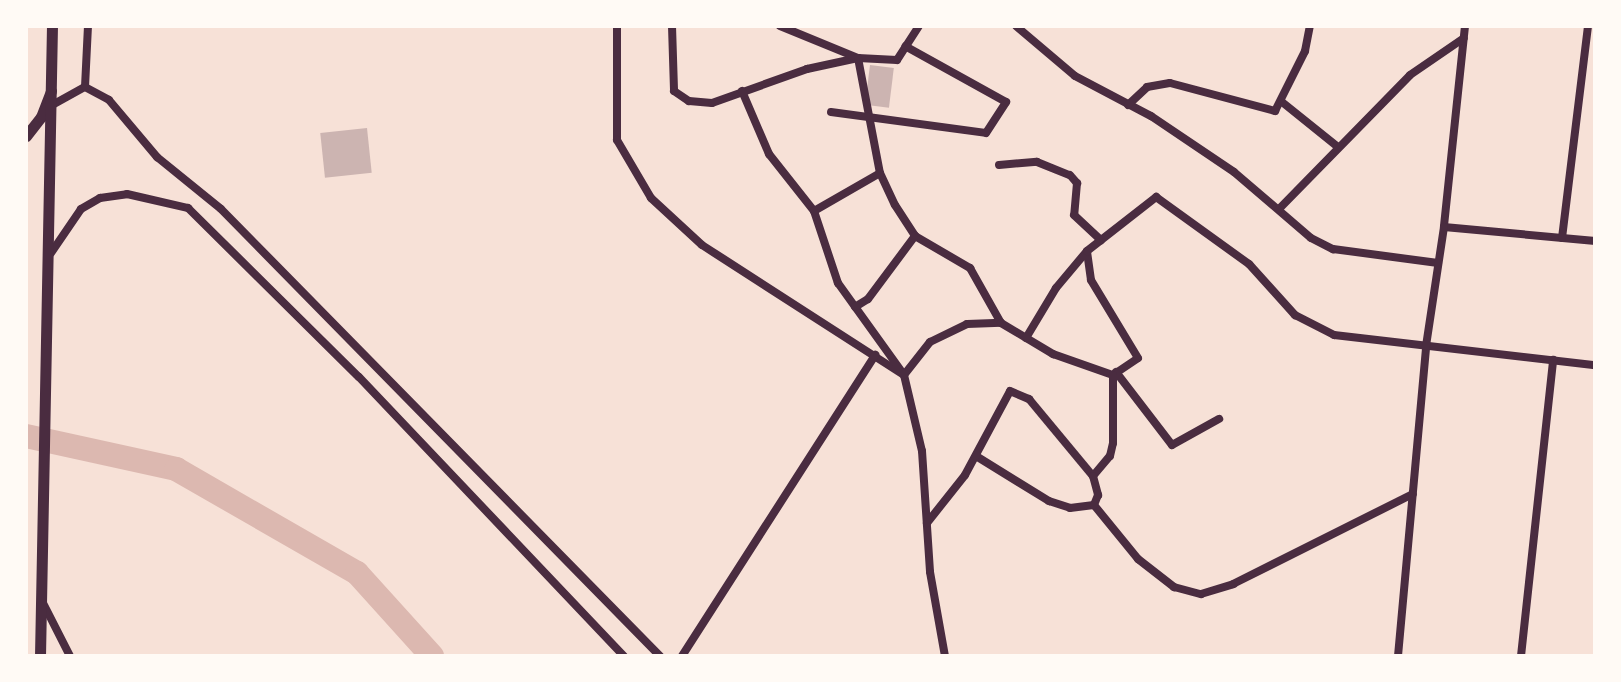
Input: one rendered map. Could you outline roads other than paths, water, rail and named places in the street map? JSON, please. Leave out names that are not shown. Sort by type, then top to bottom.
[{"type":"main road","points":[[40,656],[54,104],[52,26]]},
{"type":"main road","points":[[26,136],[41,117],[53,84]]},
{"type":"street","points":[[85,87],[88,26]]},
{"type":"street","points":[[617,26],[617,140],[651,198],[702,245],[904,375]]},
{"type":"street","points":[[672,26],[674,91],[689,101],[712,103],[742,91],[858,58],[897,60],[919,26]]},
{"type":"street","points":[[780,26],[858,58]]},
{"type":"street","points":[[1016,26],[1075,76],[1128,105],[1234,172],[1333,249],[1438,263]]},
{"type":"street","points":[[1128,105],[1147,87],[1170,83],[1264,111],[1275,111],[1305,51],[1310,26]]},
{"type":"street","points":[[1398,656],[1426,346],[1444,227],[1465,26]]},
{"type":"street","points":[[1562,238],[1588,26]]},
{"type":"street","points":[[1279,209],[1410,75],[1464,38]]},
{"type":"street","points":[[831,112],[867,114],[986,133],[1006,102],[905,46]]},
{"type":"street","points":[[858,58],[880,173],[915,236],[970,268],[1001,323],[1053,354],[1115,374],[1172,445],[1219,419]]},
{"type":"street","points":[[54,104],[85,87]]},
{"type":"street","points":[[85,87],[109,100],[157,157],[221,209],[660,656]]},
{"type":"street","points":[[742,91],[769,154],[814,211],[838,283],[904,375],[922,451],[927,523],[945,656]]},
{"type":"street","points":[[1282,102],[1338,147]]},
{"type":"street","points":[[999,165],[1037,162],[1070,175],[1077,183],[1074,215],[1101,240]]},
{"type":"street","points":[[814,211],[880,173]]},
{"type":"street","points":[[51,253],[81,209],[100,198],[127,194],[188,208],[359,377],[624,656]]},
{"type":"street","points":[[1026,338],[1056,288],[1087,251],[1156,197],[1249,264],[1295,315],[1334,335],[1595,365]]},
{"type":"street","points":[[1444,227],[1595,241]]},
{"type":"street","points":[[855,307],[868,299],[915,236]]},
{"type":"street","points":[[1087,251],[1091,280],[1138,358],[1115,374]]},
{"type":"street","points":[[904,375],[930,342],[967,324],[1001,323]]},
{"type":"street","points":[[682,656],[875,355]]},
{"type":"street","points":[[1521,656],[1553,360]]},
{"type":"street","points":[[1093,476],[1110,456],[1113,443],[1115,374]]},
{"type":"street","points":[[927,523],[976,456],[1005,396],[1019,392],[1093,476],[1098,495],[1094,505]]},
{"type":"street","points":[[976,456],[1049,501],[1070,508],[1094,505]]},
{"type":"street","points":[[1094,505],[1138,559],[1174,587],[1201,594],[1233,584],[1413,494]]},
{"type":"street","points":[[42,601],[70,656]]},
{"type":"waterway","points":[[26,436],[176,469],[357,573],[432,656]]}]
